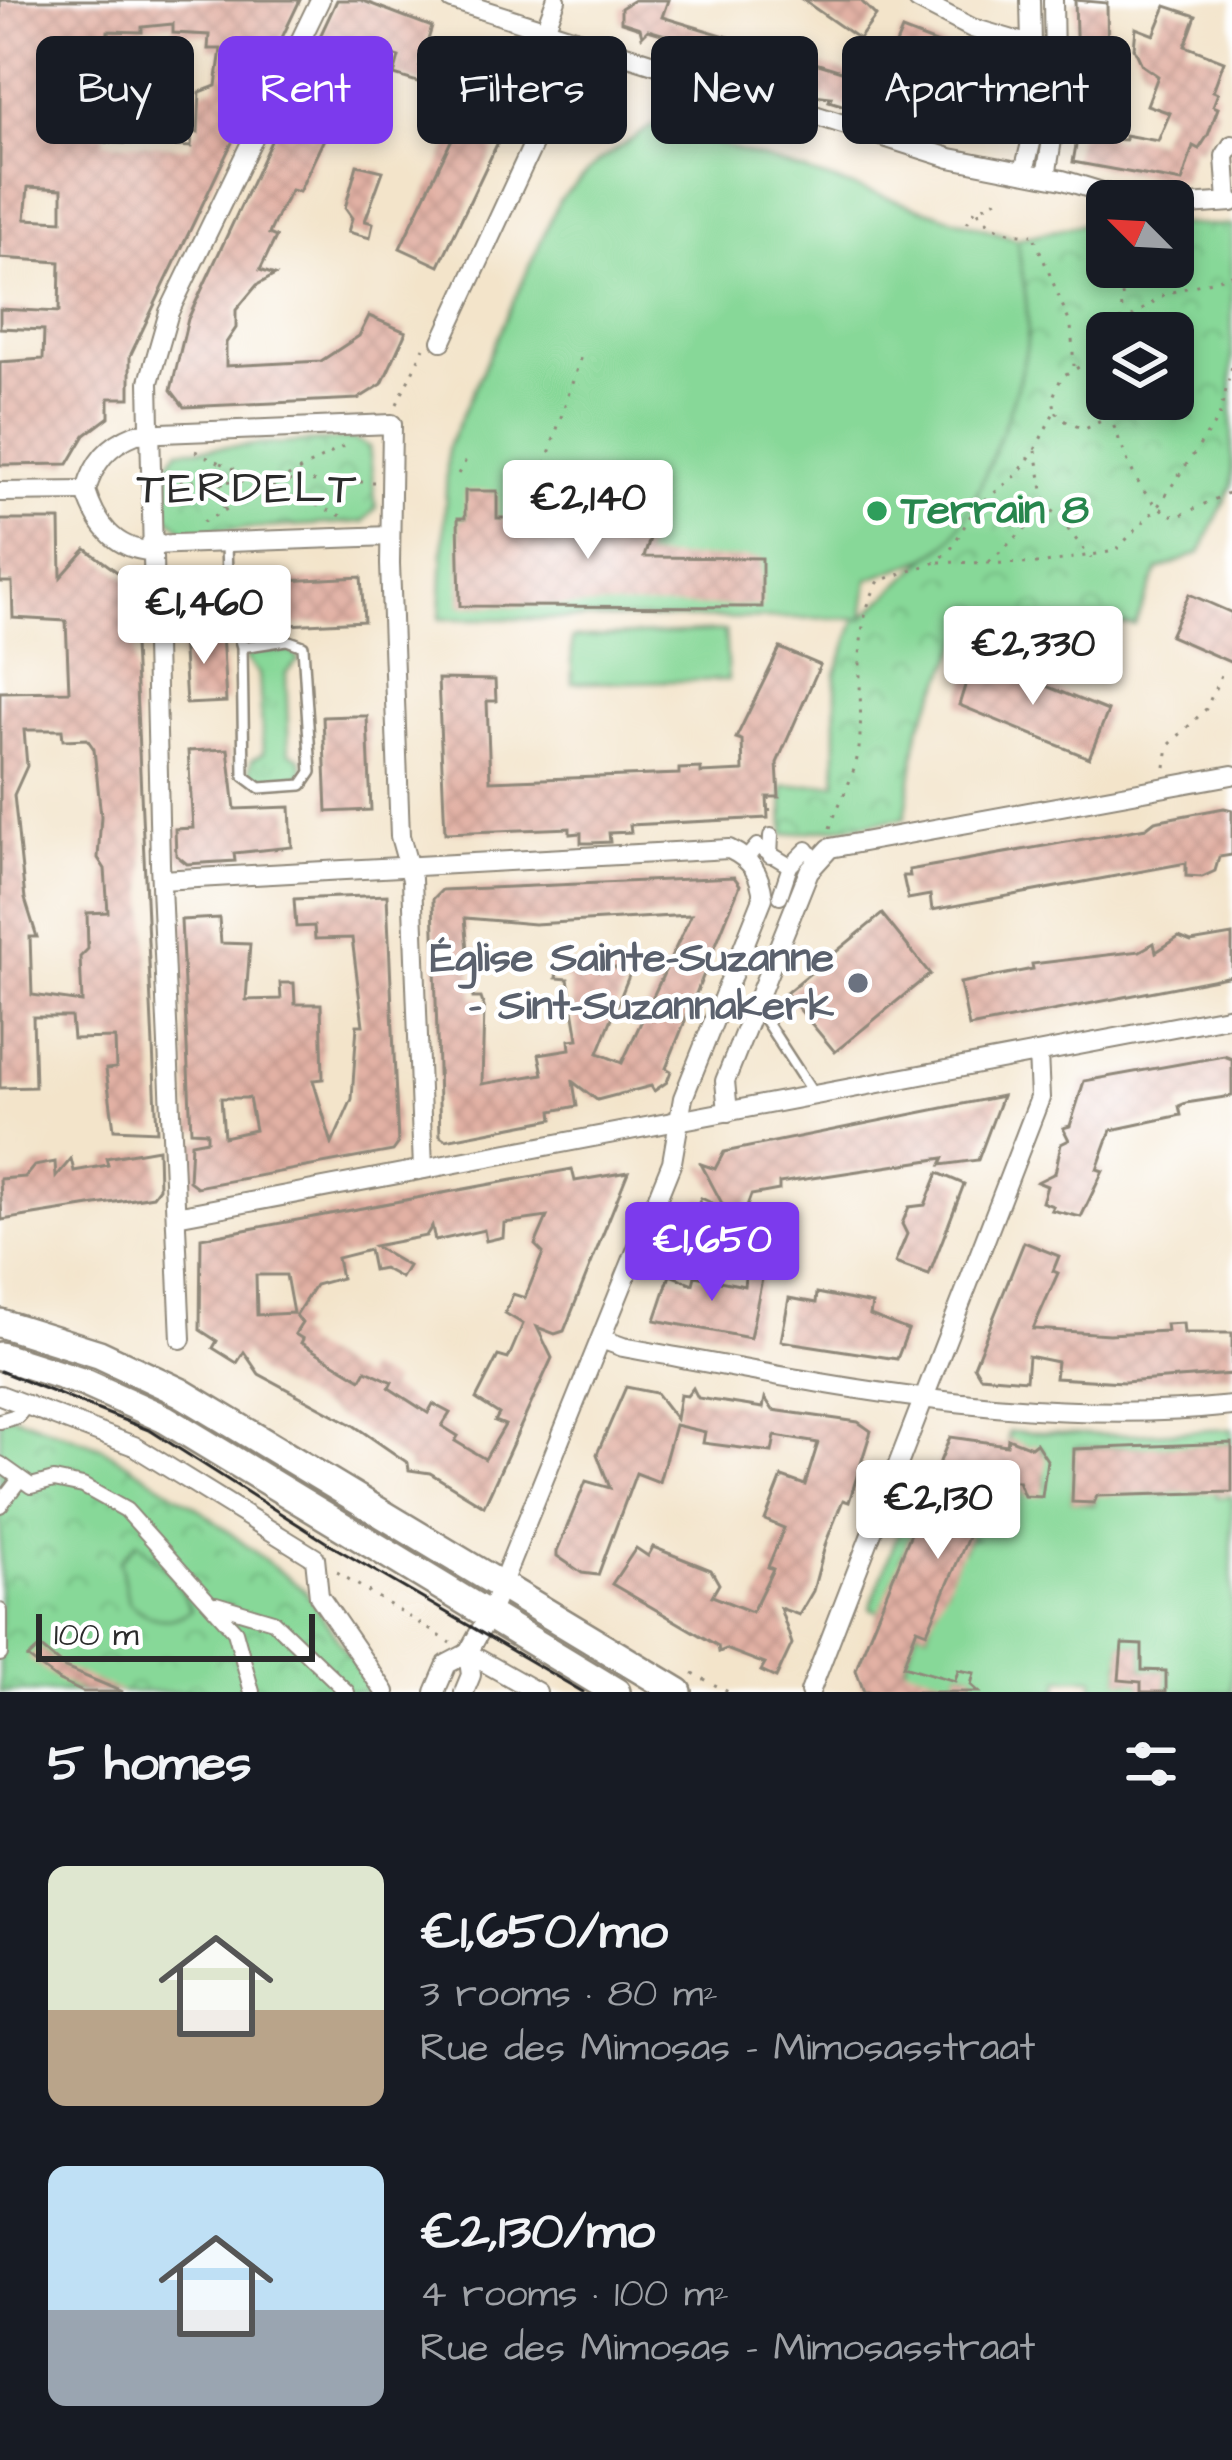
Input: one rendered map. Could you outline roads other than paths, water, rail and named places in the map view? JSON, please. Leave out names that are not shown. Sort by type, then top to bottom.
[{"type":"main road","points":[[0,1323],[99,1354],[180,1392],[679,1692]]},
{"type":"main road","points":[[0,1356],[85,1383],[164,1419],[616,1692]]},
{"type":"street","points":[[181,1339],[161,880],[149,382],[169,312],[320,0]]},
{"type":"street","points":[[452,0],[560,36]]},
{"type":"street","points":[[545,31],[556,0]]},
{"type":"street","points":[[918,0],[972,28],[1000,36]]},
{"type":"street","points":[[1030,0],[1033,36]]},
{"type":"street","points":[[1046,176],[1055,122],[1053,0]]},
{"type":"street","points":[[627,58],[950,158],[1086,188]]},
{"type":"street","points":[[442,341],[533,144]]},
{"type":"street","points":[[1024,171],[1031,144]]},
{"type":"street","points":[[1194,205],[1230,202],[1226,156],[1232,146]]},
{"type":"street","points":[[86,491],[103,454],[121,440],[148,434],[392,424],[390,536],[400,836],[412,879],[423,1169]]},
{"type":"street","points":[[86,491],[111,536],[150,548],[390,536]]},
{"type":"street","points":[[0,492],[86,491]]},
{"type":"street","points":[[728,1112],[725,1081],[756,1006],[790,866],[806,849],[821,851],[1232,775]]},
{"type":"street","points":[[770,856],[771,836]]},
{"type":"street","points":[[752,853],[757,846],[790,866]]},
{"type":"street","points":[[161,880],[729,849],[746,858],[779,900]]},
{"type":"street","points":[[435,1692],[447,1664],[468,1653],[489,1615],[672,1162],[683,1098],[779,900],[809,871],[821,851]]},
{"type":"street","points":[[176,1216],[1232,1016]]},
{"type":"street","points":[[810,1692],[1040,1098],[1038,1053]]},
{"type":"street","points":[[602,1339],[623,1348],[923,1399],[1108,1414],[1232,1406]]},
{"type":"street","points":[[0,1395],[152,1456],[315,1558],[319,1596],[386,1692]]},
{"type":"street","points":[[0,1421],[17,1416],[28,1403]]},
{"type":"street","points":[[0,1464],[31,1486],[54,1480],[107,1495],[216,1604],[235,1631],[252,1692]]},
{"type":"street","points":[[0,1504],[20,1479]]},
{"type":"street","points":[[216,1604],[273,1621],[347,1692]]},
{"type":"street","points":[[0,1611],[4,1631],[0,1654]]},
{"type":"street","points":[[464,1692],[471,1676],[468,1653]]},
{"type":"street","points":[[468,1653],[537,1692]]},
{"type":"lane","points":[[226,545],[228,601],[242,647],[244,776],[260,788],[302,785],[310,772],[303,646],[287,640],[242,647]]},
{"type":"lane","points":[[756,1006],[814,1095]]},
{"type":"tram line","points":[[0,1371],[151,1431],[332,1546],[583,1692]]},
{"type":"place","name":"Terrain 8","points":[[877,511]]},
{"type":"place","name":"Église Sainte-Suzanne - Sint-Suzannakerk","points":[[858,983]]},
{"type":"district","name":"TERDELT","points":[[248,489]]}]
